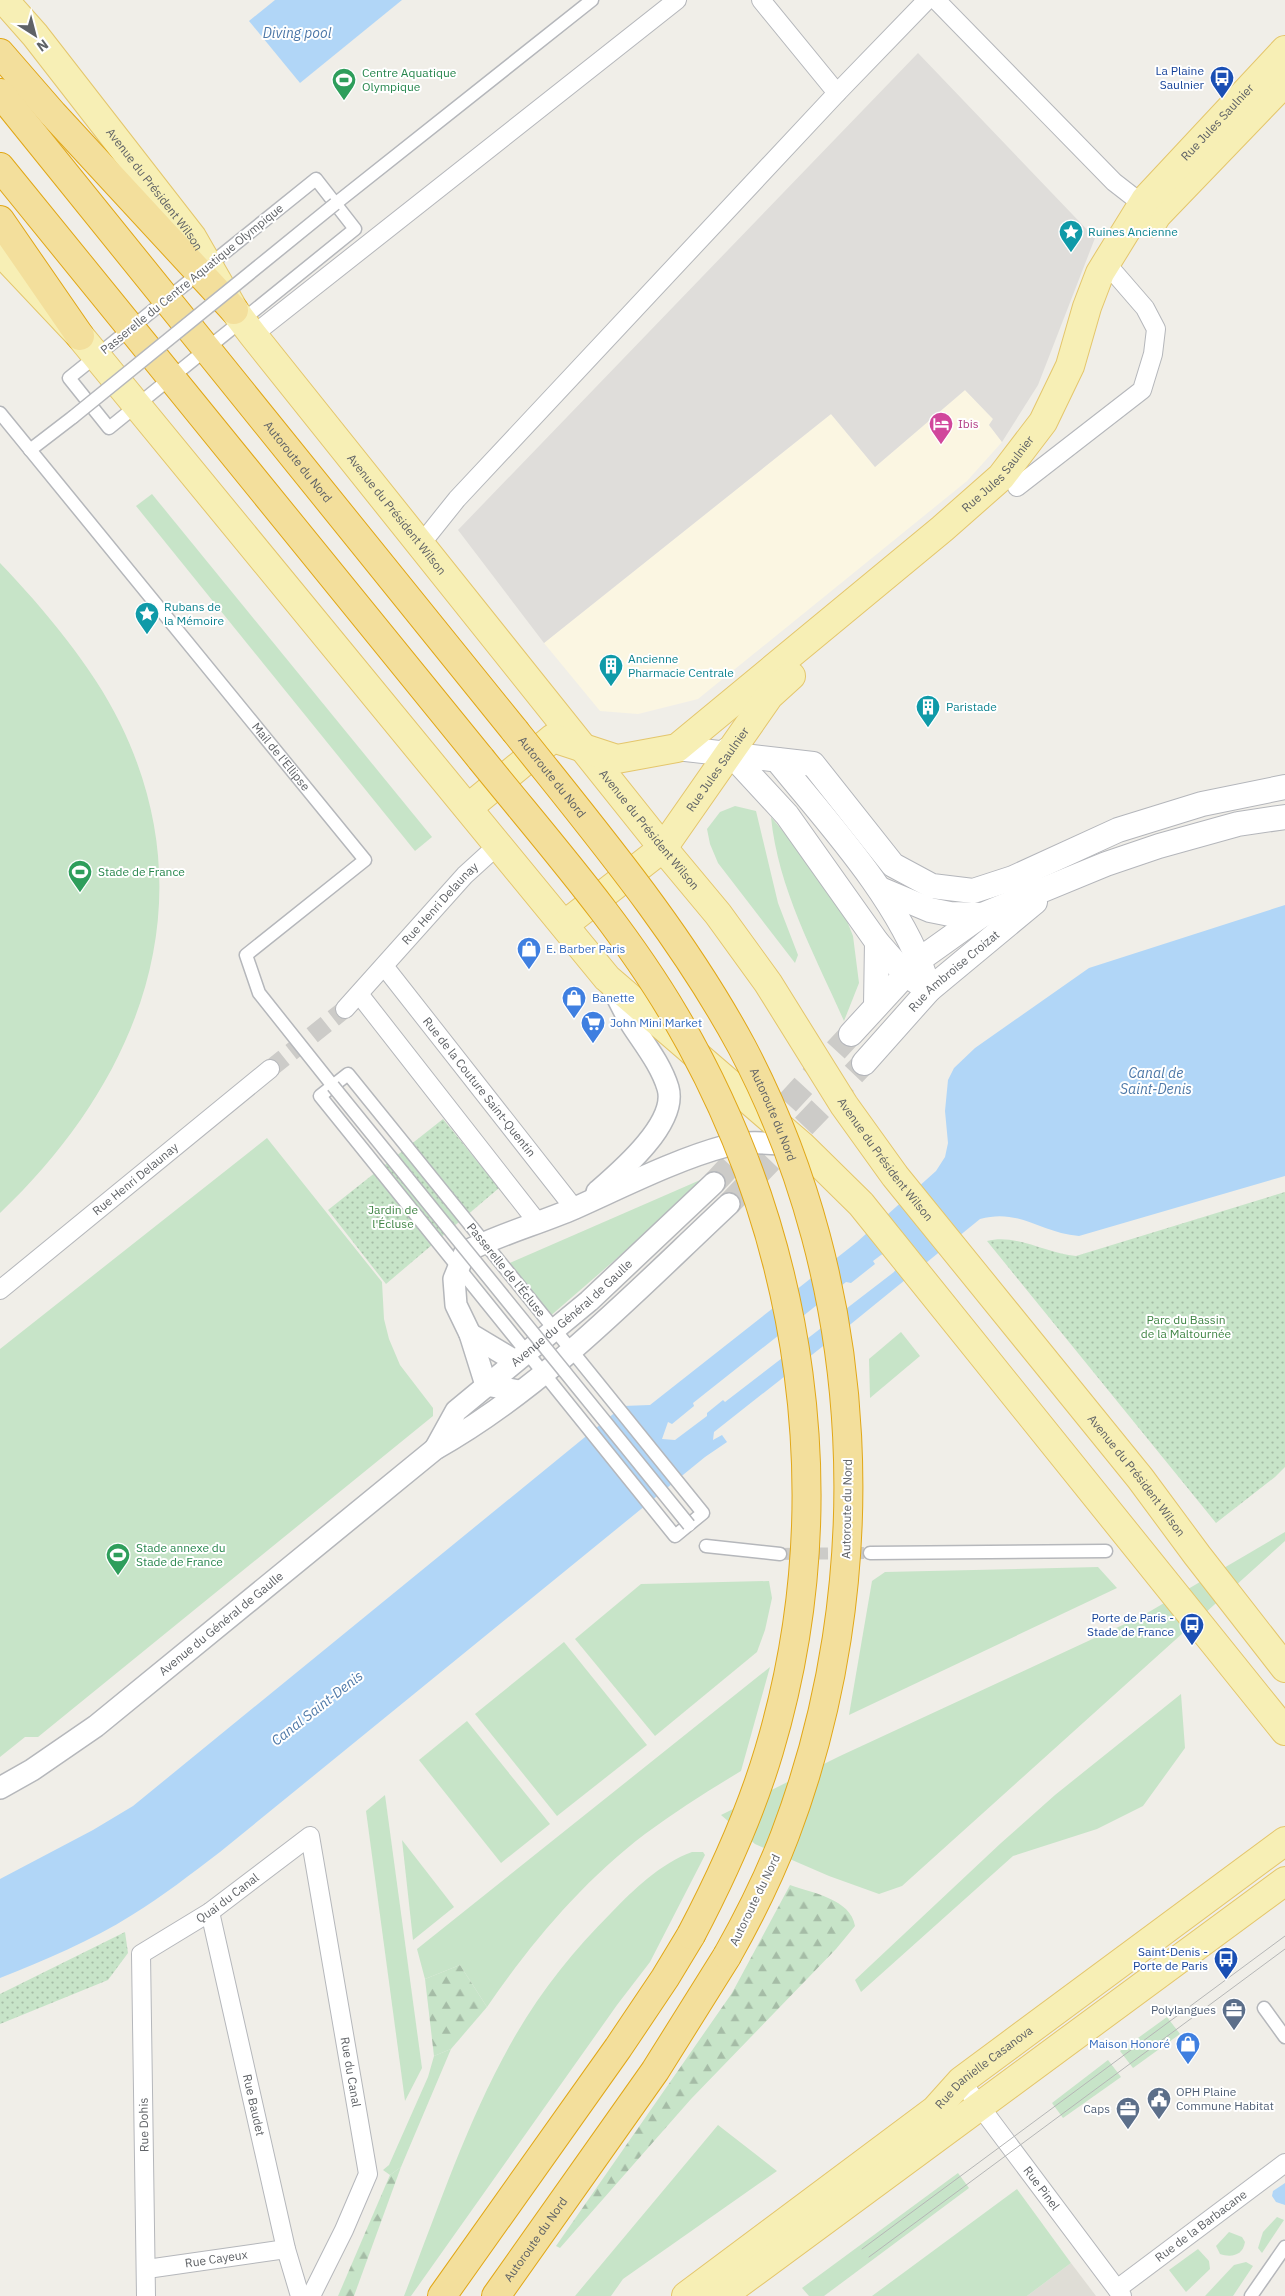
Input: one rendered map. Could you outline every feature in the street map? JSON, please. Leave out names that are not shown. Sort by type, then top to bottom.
[{"type":"highway","points":[[0,53],[53,114],[204,270],[243,322]]},
{"type":"highway","name":"Autoroute du Nord","points":[[0,93],[514,731],[655,910],[705,984],[743,1050],[777,1123],[797,1178],[816,1240],[834,1320],[845,1399],[849,1481],[847,1561],[831,1679],[811,1759],[785,1836],[754,1907],[727,1956],[665,2056],[496,2296]]},
{"type":"highway","points":[[0,167],[481,759],[633,952],[674,1014],[702,1064],[732,1126],[760,1202],[783,1281],[802,1395],[807,1470],[804,1562],[794,1646],[769,1750],[756,1789],[726,1864],[690,1935],[665,1978],[618,2048],[442,2296]]},
{"type":"highway","points":[[0,220],[88,346]]},
{"type":"main road","name":"Avenue du Président Wilson","points":[[4,0],[35,35],[187,231],[204,270]]},
{"type":"main road","name":"Rue Jules Saulnier","points":[[1150,210],[1146,200],[1285,50]]},
{"type":"main road","name":"Rue Jules Saulnier","points":[[564,925],[663,848],[769,696],[818,652],[951,544],[1017,487],[1061,424],[1089,362],[1112,270],[1150,210],[1285,82]]},
{"type":"main road","points":[[0,252],[88,346],[607,978],[801,1145],[861,1204],[1285,1731]]},
{"type":"main road","name":"Rue Jules Saulnier","points":[[468,808],[553,738],[617,759],[677,748],[942,529],[1001,477],[1043,422],[1070,366],[1087,307],[1100,274],[1112,270]]},
{"type":"main road","name":"Avenue du Président Wilson","points":[[243,322],[663,848],[718,914],[768,983],[844,1105],[895,1176],[1140,1478],[1285,1668]]},
{"type":"main road","points":[[705,726],[787,815],[877,942],[912,967]]},
{"type":"main road","points":[[677,748],[812,764],[893,864],[932,886],[973,891],[1013,878],[1118,830],[1202,804],[1285,787]]},
{"type":"main road","points":[[777,760],[880,889],[912,967],[930,990]]},
{"type":"main road","name":"Rue Ambroise Croizat","points":[[851,1034],[912,967],[982,915],[1052,888],[1106,864],[1159,846],[1238,824],[1285,817]]},
{"type":"main road","name":"Rue Ambroise Croizat","points":[[864,1063],[930,990],[1052,888]]},
{"type":"main road","points":[[880,889],[930,910],[950,914],[982,915]]},
{"type":"main road","points":[[876,1006],[877,942]]},
{"type":"main road","name":"Rue Danielle Casanova","points":[[686,2296],[935,2110],[961,2080],[1285,1840]]},
{"type":"main road","name":"Rue Danielle Casanova","points":[[722,2296],[984,2112],[1285,1881]]},
{"type":"street","points":[[30,450],[592,0]]},
{"type":"street","points":[[243,322],[677,0]]},
{"type":"street","points":[[761,0],[837,93]]},
{"type":"street","points":[[421,544],[457,499],[837,93],[927,0]]},
{"type":"street","points":[[936,0],[1114,182],[1150,210]]},
{"type":"street","name":"Passerelle du Centre Aquatique Olympique","points":[[316,179],[355,229],[243,322],[109,428],[69,378],[88,346],[131,328],[204,270],[316,179]]},
{"type":"street","points":[[1017,487],[1142,390],[1153,354],[1156,329],[1146,308],[1112,270]]},
{"type":"street","name":"Mail de l'Ellipse","points":[[0,413],[365,860],[246,956],[259,993],[333,1086]]},
{"type":"street","name":"Rue Henri Delaunay","points":[[345,1009],[465,876],[498,844]]},
{"type":"street","name":"Rue de la Couture Saint-Quentin","points":[[384,966],[579,1206]]},
{"type":"street","points":[[579,1206],[619,1172],[664,1119],[669,1106],[668,1089],[658,1066],[631,1024],[607,978]]},
{"type":"street","points":[[360,994],[538,1223]]},
{"type":"street","name":"Rue Henri Delaunay","points":[[0,1290],[270,1070]]},
{"type":"street","name":"Passerelle de l'Écluse","points":[[348,1074],[703,1513],[688,1525],[333,1086],[348,1074]]},
{"type":"street","points":[[333,1086],[320,1096],[675,1536],[688,1525]]},
{"type":"street","points":[[470,1334],[515,1361],[520,1391],[486,1385],[470,1334],[456,1305],[454,1279],[465,1252],[488,1240],[538,1223],[684,1161],[726,1146],[749,1142],[801,1145]]},
{"type":"street","name":"Avenue du Général de Gaulle","points":[[435,1449],[456,1411],[589,1300],[714,1182]]},
{"type":"street","name":"Avenue du Général de Gaulle","points":[[0,1788],[32,1770],[96,1726],[435,1449],[474,1427],[580,1344],[729,1204]]},
{"type":"street","points":[[706,1546],[780,1554]]},
{"type":"street","points":[[870,1553],[1106,1551]]},
{"type":"street","name":"Quai du Canal","points":[[141,1954],[210,1912],[310,1836]]},
{"type":"street","name":"Rue du Canal","points":[[310,1836],[368,2174],[344,2230],[311,2296]]},
{"type":"street","name":"Rue Baudet","points":[[210,1912],[286,2249],[300,2296]]},
{"type":"street","name":"Rue Dohis","points":[[141,1954],[146,2296]]},
{"type":"street","points":[[1264,2008],[1285,2037]]},
{"type":"street","name":"Rue Pinel","points":[[961,2080],[1120,2292]]},
{"type":"street","name":"Rue de la Barbacane","points":[[1120,2292],[1285,2164]]},
{"type":"street","points":[[1251,2296],[1285,2247]]},
{"type":"street","name":"Rue Cayeux","points":[[147,2268],[286,2249]]},
{"type":"shaded area","points":[[918,53],[1095,238],[1038,385],[1002,442],[989,425],[993,419],[965,390],[875,467],[831,414],[544,643],[458,530]]},
{"type":"shaded area","points":[[965,390],[993,419],[989,425],[1002,442],[967,481],[698,699],[638,714],[600,711],[544,643],[831,414],[875,467]]},
{"type":"shaded area","points":[[1071,2263],[1096,2296],[1027,2296]]},
{"type":"green space","points":[[152,494],[432,837],[415,851],[136,506]]},
{"type":"green space","name":"Stade de France","points":[[0,563],[50,619],[82,660],[120,723],[146,791],[158,858],[158,923],[145,987],[122,1048],[89,1107],[48,1162],[0,1213]]},
{"type":"green space","points":[[735,806],[756,811],[778,903],[798,955],[795,963],[718,863],[710,844],[707,829],[720,812]]},
{"type":"green space","points":[[771,817],[837,896],[853,936],[859,983],[844,1021],[799,921],[790,896],[781,870]]},
{"type":"green space","name":"Jardin de l'Écluse","points":[[443,1119],[499,1188],[386,1284],[328,1210]]},
{"type":"green space","name":"Stade annexe du Stade de France","points":[[267,1138],[382,1282],[384,1319],[389,1339],[400,1365],[433,1408],[433,1416],[38,1737],[25,1737],[0,1757],[0,1349]]},
{"type":"green space","points":[[714,1174],[548,1318],[505,1265]]},
{"type":"green space","name":"Parc du Bassin de la Maltournée","points":[[1285,1192],[1285,1467],[1216,1523],[987,1241],[1009,1240],[1076,1256]]},
{"type":"green space","points":[[901,1332],[920,1356],[870,1398],[869,1359]]},
{"type":"green space","points":[[1285,1532],[1285,1541],[902,1886],[879,1894],[829,1876],[755,1844],[721,1815],[840,1756],[1142,1616]]},
{"type":"green space","points":[[1098,1567],[1117,1588],[849,1715],[872,1581],[885,1572]]},
{"type":"green space","points":[[769,1581],[772,1598],[765,1630],[757,1652],[655,1736],[575,1639],[641,1584]]},
{"type":"green space","points":[[564,1642],[647,1745],[557,1816],[475,1714]]},
{"type":"green space","points":[[770,1667],[741,1771],[692,1801],[645,1834],[600,1872],[559,1914],[487,2007],[460,1965],[425,1979],[417,1949]]},
{"type":"green space","points":[[1181,1694],[1185,1748],[1143,1806],[1097,1829],[1013,1856],[861,1992],[855,1980],[1001,1843],[1055,1795]]},
{"type":"green space","points":[[467,1721],[550,1824],[501,1863],[419,1760]]},
{"type":"green space","points":[[385,1795],[422,2068],[405,2101],[366,1811]]},
{"type":"green space","points":[[402,1840],[454,1907],[413,1940]]},
{"type":"green space","points":[[692,1852],[703,1852],[705,1855],[650,1962],[617,2005],[411,2296],[404,2296],[466,2137],[494,2075],[520,2027],[569,1959],[629,1895],[669,1863]]},
{"type":"green space","points":[[790,1885],[819,1894],[838,1903],[852,1917],[855,1926],[836,1949],[691,2099],[560,2248],[556,2246],[732,1993]]},
{"type":"green space","points":[[125,1932],[128,1953],[108,1980],[0,2024],[0,1994]]},
{"type":"green space","points":[[460,1965],[487,2007],[451,2049],[434,2056],[425,1979]]},
{"type":"green space","points":[[1167,2017],[1180,2034],[1133,2068],[1120,2051]]},
{"type":"green space","points":[[451,2049],[401,2167],[390,2175],[383,2170],[389,2165],[428,2077],[434,2056]]},
{"type":"green space","points":[[1108,2060],[1121,2077],[1063,2118],[1052,2103]]},
{"type":"green space","points":[[718,2125],[777,2171],[623,2279],[611,2296],[575,2296]]},
{"type":"green space","points":[[401,2167],[354,2296],[338,2296],[390,2175]]},
{"type":"green space","points":[[958,2173],[969,2188],[824,2296],[809,2296],[802,2288]]},
{"type":"green space","points":[[1017,2189],[1071,2263],[1027,2296],[872,2296]]},
{"type":"green space","points":[[1277,2217],[1284,2220],[1262,2253],[1258,2248],[1263,2232]]},
{"type":"green space","points":[[1229,2232],[1242,2237],[1245,2242],[1239,2253],[1229,2256],[1220,2254],[1216,2246]]},
{"type":"green space","points":[[1198,2249],[1209,2261],[1210,2269],[1186,2292],[1169,2270]]},
{"type":"green space","points":[[1246,2262],[1253,2266],[1233,2296],[1205,2296],[1234,2265]]},
{"type":"water","name":"Diving pool","points":[[275,0],[402,0],[300,83],[249,21]]},
{"type":"water","points":[[1285,905],[1285,1176],[1079,1236],[1053,1231],[1019,1219],[994,1216],[980,1219],[714,1432],[713,1440],[722,1435],[727,1442],[705,1457],[220,1852],[166,1893],[116,1924],[68,1950],[0,1978],[0,1879],[93,1830],[133,1806],[623,1406],[650,1405],[857,1242],[936,1171],[945,1157],[948,1143],[945,1111],[948,1080],[954,1068],[975,1048],[1089,968]],"holes":[[[903,1245],[908,1252],[894,1272],[725,1402],[723,1400],[707,1413],[707,1416],[675,1440],[662,1439],[668,1422],[672,1424],[694,1406],[693,1403],[846,1282],[851,1283],[875,1264],[873,1261],[881,1255]]]},
{"type":"water","points":[[1285,2183],[1285,2205],[1276,2202],[1272,2196],[1273,2191]]},
{"type":"tunnel","points":[[270,1069],[345,1009]]},
{"type":"tunnel","points":[[714,1183],[851,1034]]},
{"type":"tunnel","points":[[729,1204],[864,1063]]},
{"type":"tunnel","points":[[780,1554],[870,1553]]},
{"type":"tram line","points":[[862,2249],[1285,1936]]},
{"type":"tram line","points":[[869,2257],[1285,1949]]},
{"type":"place","name":"La Plaine Saulnier","points":[[1222,99]]},
{"type":"place","name":"Centre Aquatique Olympique","points":[[344,101]]},
{"type":"place","name":"Ruines Ancienne","points":[[1071,253]]},
{"type":"place","name":"Ibis","points":[[941,445]]},
{"type":"place","name":"Rubans de la Mémoire","points":[[147,635]]},
{"type":"place","name":"Ancienne Pharmacie Centrale","points":[[611,687]]},
{"type":"place","name":"Paristade","points":[[928,728]]},
{"type":"place","name":"Stade de France","points":[[80,893]]},
{"type":"place","name":"E. Barber Paris","points":[[529,970]]},
{"type":"place","name":"Banette","points":[[574,1019]]},
{"type":"place","name":"John Mini Market","points":[[593,1044]]},
{"type":"place","name":"Stade annexe du Stade de France","points":[[118,1576]]},
{"type":"place","name":"Porte de Paris - Stade de France","points":[[1192,1646]]},
{"type":"place","name":"Saint-Denis - Porte de Paris","points":[[1226,1980]]},
{"type":"place","name":"Polylangues","points":[[1234,2031]]},
{"type":"place","name":"Maison Honoré","points":[[1188,2065]]},
{"type":"place","name":"OPH Plaine Commune Habitat","points":[[1159,2120]]},
{"type":"place","name":"Caps","points":[[1128,2130]]},
{"type":"water label","name":"Canal de Saint-Denis","points":[[1156,1082]]},
{"type":"water label","name":"Canal Saint-Denis","points":[[317,1708]]}]
